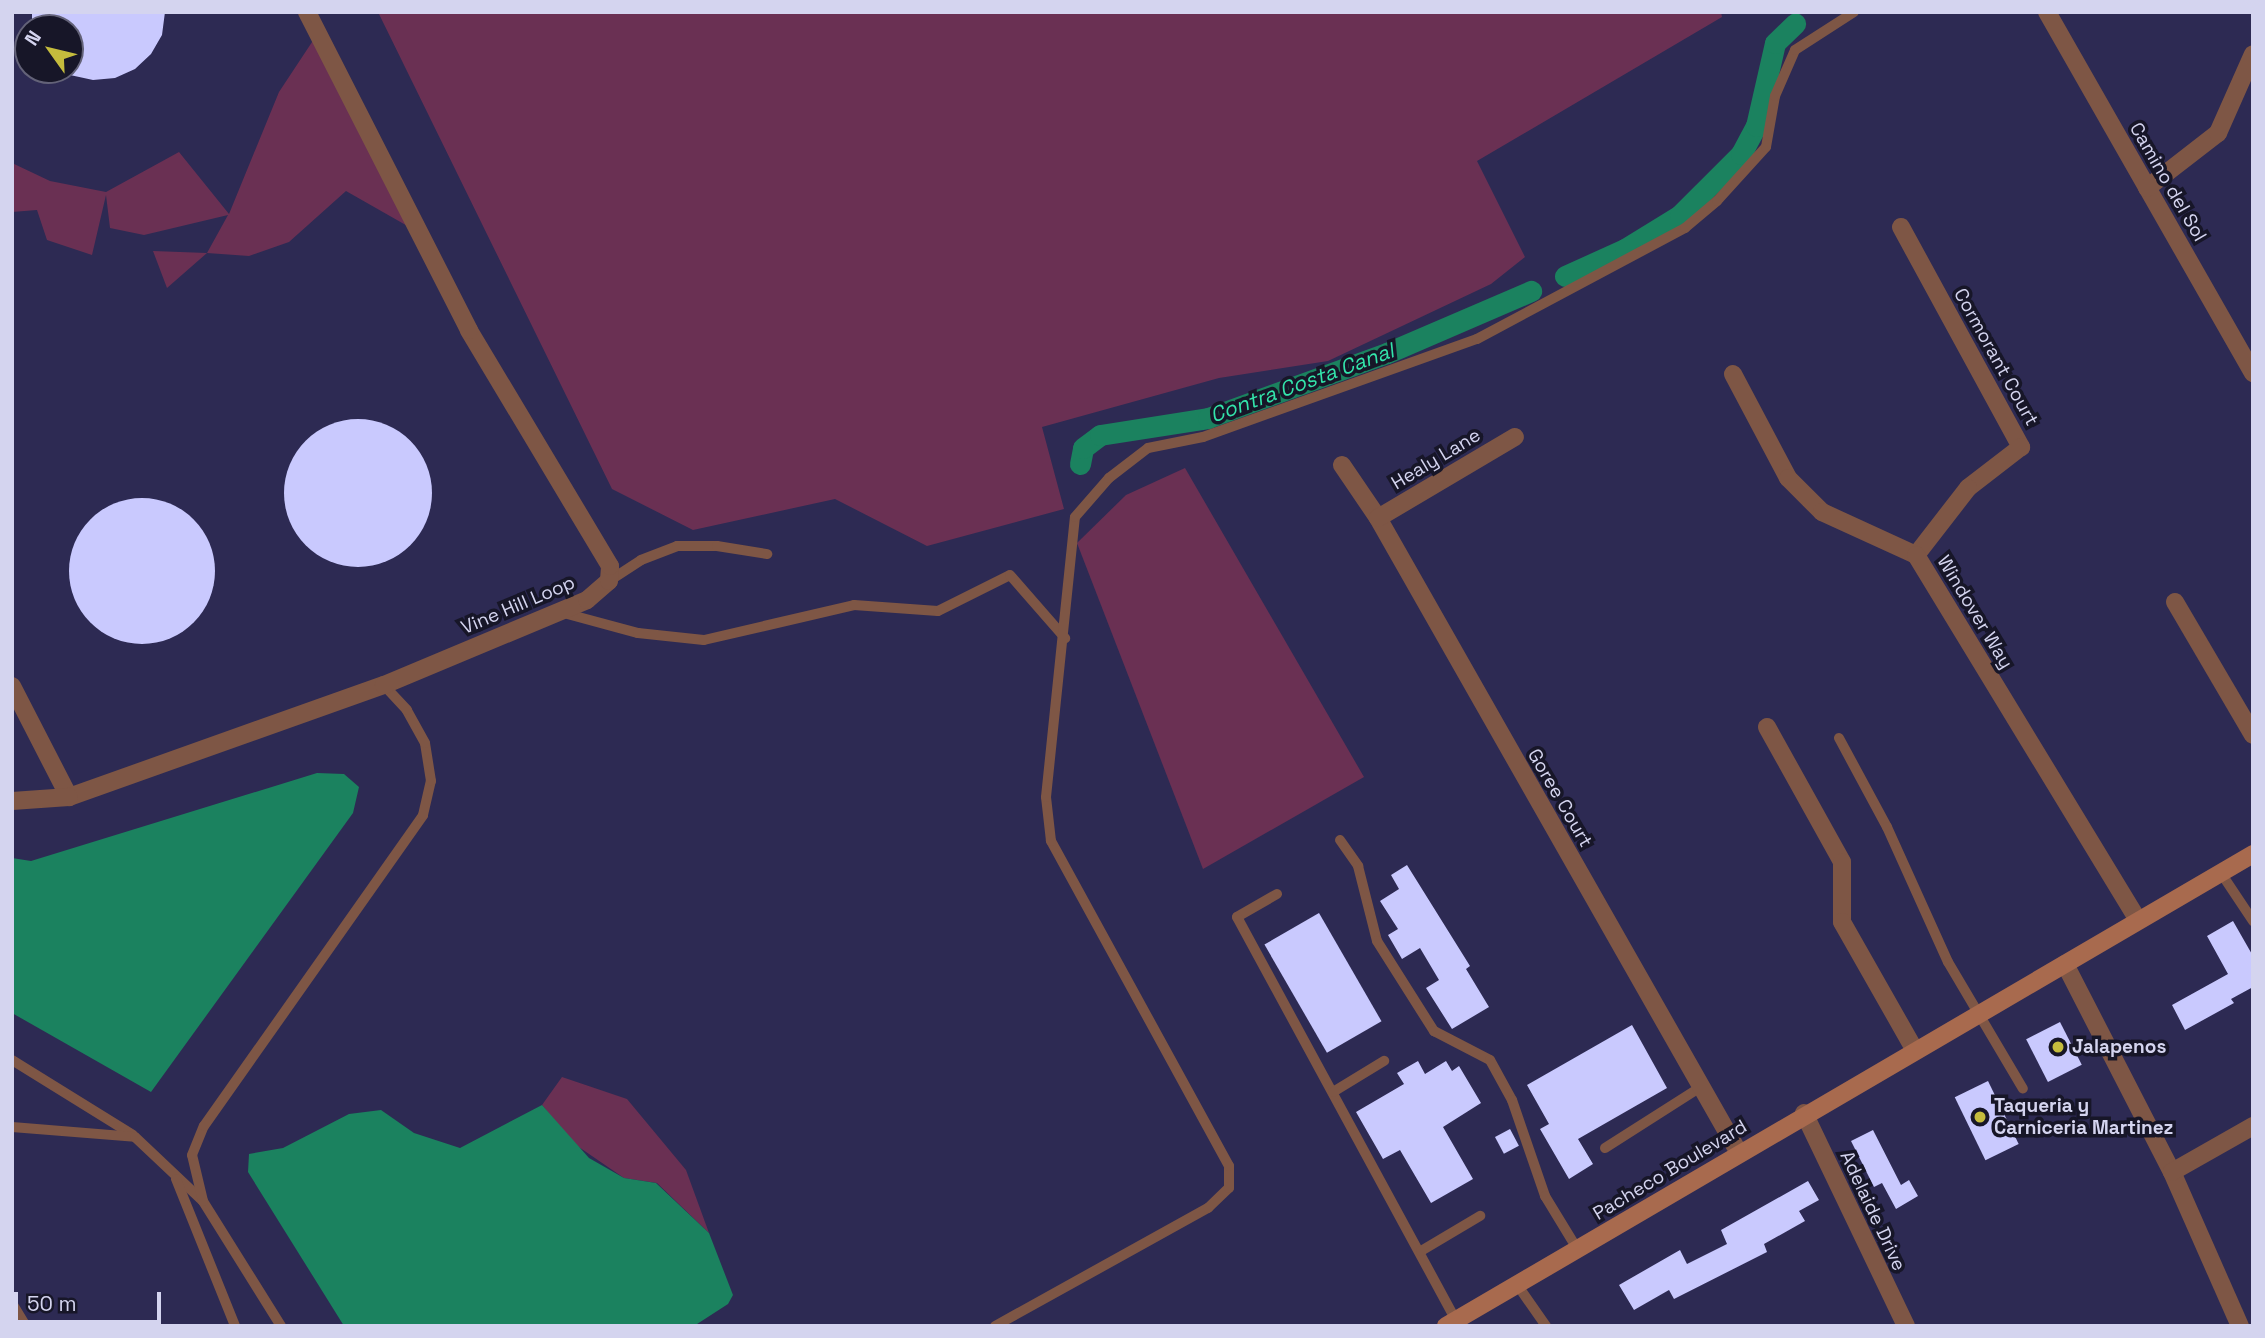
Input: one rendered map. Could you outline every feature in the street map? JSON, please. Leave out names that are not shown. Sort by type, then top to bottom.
[{"type":"main road","name":"Pacheco Boulevard","points":[[1454,1324],[1804,1113],[2253,854]]},
{"type":"street","points":[[307,12],[469,330],[604,554],[610,566],[609,581]]},
{"type":"street","name":"Camino del Sol","points":[[2048,12],[2253,373]]},
{"type":"street","points":[[2147,188],[2218,133],[2253,54]]},
{"type":"street","name":"Cormorant Court","points":[[1901,227],[2021,447],[1968,488],[1916,555]]},
{"type":"street","name":"Windover Way","points":[[1733,374],[1788,478],[1822,512],[1916,555],[2138,920]]},
{"type":"street","name":"Healy Lane","points":[[1378,518],[1515,437]]},
{"type":"street","name":"Goree Court","points":[[1342,466],[1378,518],[1739,1153]]},
{"type":"street","name":"Vine Hill Loop","points":[[12,802],[69,797],[384,685],[587,600],[609,581]]},
{"type":"street","points":[[2175,603],[2253,735]]},
{"type":"street","points":[[12,686],[69,797]]},
{"type":"street","points":[[1767,727],[1842,862],[1842,922],[1914,1049]]},
{"type":"street","points":[[2065,964],[2172,1172],[2240,1326]]},
{"type":"street","name":"Adelaide Drive","points":[[1804,1113],[1906,1326]]},
{"type":"street","points":[[2172,1172],[2253,1126]]},
{"type":"lane","points":[[995,1326],[1208,1208],[1229,1188],[1229,1166],[1051,841],[1046,797],[1065,638],[1075,517],[1108,478],[1148,448],[1203,437],[1477,340],[1685,228],[1717,201],[1766,147],[1775,96],[1795,50],[1854,12]]},
{"type":"lane","points":[[609,581],[641,560],[677,546],[767,554]]},
{"type":"lane","points":[[558,612],[638,633],[704,640],[855,605],[938,611],[1010,575],[1065,638]]},
{"type":"lane","points":[[281,1326],[203,1201],[192,1155],[204,1126],[423,815],[431,781],[425,743],[407,710],[384,685]]},
{"type":"lane","points":[[1839,738],[1887,827],[1948,962],[2023,1089]]},
{"type":"lane","points":[[1340,841],[1358,866],[1377,941],[1434,1031],[1490,1060],[1512,1100],[1545,1196],[1578,1251]]},
{"type":"lane","points":[[2221,873],[2253,922]]},
{"type":"lane","points":[[1277,894],[1237,917],[1421,1251],[1454,1324]]},
{"type":"lane","points":[[12,1060],[135,1136],[176,1179],[203,1201]]},
{"type":"lane","points":[[1333,1092],[1384,1061]]},
{"type":"lane","points":[[1605,1147],[1703,1086]]},
{"type":"lane","points":[[12,1127],[135,1136]]},
{"type":"lane","points":[[176,1179],[235,1326]]},
{"type":"lane","points":[[1421,1251],[1480,1216]]},
{"type":"lane","points":[[1518,1286],[1546,1326]]},
{"type":"lane","points":[[12,1303],[26,1326]]},
{"type":"shaded area","points":[[378,12],[1721,12],[1722,17],[1477,161],[1525,257],[1491,284],[1328,361],[1219,378],[1042,427],[1064,509],[927,546],[835,499],[693,530],[612,489]]},
{"type":"shaded area","points":[[318,33],[418,232],[346,191],[289,242],[249,256],[207,253],[228,215],[144,235],[110,228],[106,195],[92,255],[47,240],[37,210],[12,212],[12,163],[50,181],[106,192],[179,152],[229,214],[279,92]]},
{"type":"shaded area","points":[[153,251],[207,253],[167,288]]},
{"type":"shaded area","points":[[1185,468],[1364,777],[1203,869],[1077,543],[1126,495]]},
{"type":"shaded area","points":[[317,773],[344,774],[359,787],[353,813],[151,1092],[12,1013],[12,858],[31,861]]},
{"type":"shaded area","points":[[562,1077],[627,1099],[686,1170],[709,1233],[657,1183],[624,1178],[573,1143],[542,1105]]},
{"type":"shaded area","points":[[542,1105],[589,1158],[624,1178],[656,1183],[709,1233],[733,1295],[728,1304],[694,1326],[344,1326],[248,1172],[249,1154],[283,1148],[349,1114],[381,1110],[414,1133],[460,1148]]},
{"type":"building","points":[[165,12],[162,35],[151,54],[135,69],[115,78],[93,80],[84,78],[84,14],[32,14]]},
{"type":"building","points":[[358,419],[386,424],[411,440],[427,465],[432,493],[427,521],[411,546],[386,562],[358,567],[330,562],[305,546],[289,521],[284,493],[289,465],[305,440],[330,424]]},
{"type":"building","points":[[142,498],[170,504],[194,519],[209,543],[215,571],[209,599],[194,623],[170,638],[142,644],[114,638],[90,623],[75,599],[69,571],[75,543],[90,519],[114,504]]},
{"type":"building","points":[[1407,865],[1470,966],[1466,969],[1489,1007],[1452,1029],[1426,988],[1439,980],[1420,948],[1402,959],[1388,935],[1398,929],[1380,901],[1399,889],[1391,875]]},
{"type":"building","points":[[1319,913],[1382,1021],[1327,1053],[1264,944]]},
{"type":"building","points":[[2233,921],[2253,956],[2253,987],[2231,999],[2234,1003],[2185,1030],[2172,1005],[2228,974],[2207,936]]},
{"type":"building","points":[[2060,1022],[2082,1065],[2048,1082],[2026,1039]]},
{"type":"building","points":[[1632,1025],[1667,1088],[1578,1139],[1593,1164],[1569,1179],[1540,1129],[1549,1124],[1527,1085]]},
{"type":"building","points":[[1418,1061],[1425,1074],[1446,1061],[1452,1071],[1459,1066],[1481,1103],[1443,1127],[1473,1179],[1431,1203],[1400,1150],[1383,1159],[1356,1112],[1404,1084],[1397,1073]]},
{"type":"building","points":[[1988,1081],[2019,1144],[1985,1160],[1955,1097]]},
{"type":"building","points":[[1510,1129],[1519,1146],[1504,1154],[1495,1137]]},
{"type":"building","points":[[1873,1130],[1901,1185],[1909,1180],[1918,1196],[1896,1209],[1882,1183],[1874,1187],[1851,1141]]},
{"type":"building","points":[[1808,1181],[1819,1200],[1799,1211],[1805,1221],[1764,1244],[1767,1252],[1674,1299],[1669,1290],[1634,1310],[1619,1285],[1680,1250],[1687,1264],[1727,1244],[1721,1230]]},
{"type":"waterway","name":"Contra Costa Canal","points":[[1565,276],[1625,249],[1680,215],[1741,154],[1756,126],[1775,43],[1795,24]]},
{"type":"waterway","name":"Contra Costa Canal","points":[[1080,464],[1083,448],[1100,435],[1208,418],[1387,353],[1531,291]]},
{"type":"place","name":"Jalapenos","points":[[2058,1047]]},
{"type":"place","name":"Taqueria y Carniceria Martinez","points":[[1980,1117]]}]
